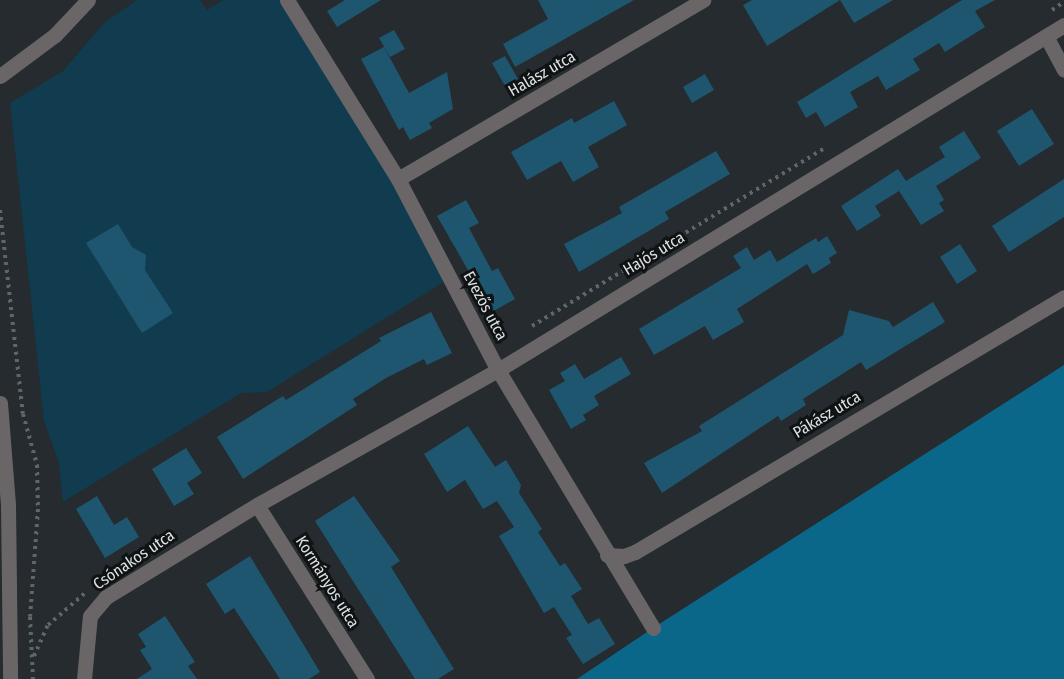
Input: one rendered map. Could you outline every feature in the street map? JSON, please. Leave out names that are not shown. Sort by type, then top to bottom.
[{"type":"street","points":[[0,76],[55,35],[88,0]]},
{"type":"street","name":"Evezős utca","points":[[287,0],[398,179],[498,370],[607,555],[653,628]]},
{"type":"street","name":"Halász utca","points":[[398,179],[704,0]]},
{"type":"street","name":"Hajós utca","points":[[257,505],[498,370],[1064,25]]},
{"type":"street","points":[[1046,36],[1064,70]]},
{"type":"street","name":"Pákász utca","points":[[607,555],[635,552],[1064,297]]},
{"type":"street","points":[[0,403],[8,505],[10,679]]},
{"type":"street","name":"Csónakos utca","points":[[84,679],[90,616],[106,597],[257,505]]},
{"type":"street","name":"Kormányos utca","points":[[257,505],[367,679]]},
{"type":"path","points":[[1047,13],[1064,2]]},
{"type":"path","points":[[530,328],[831,144]]},
{"type":"path","points":[[0,210],[23,414],[37,465],[38,509],[30,616],[34,656],[33,679]]},
{"type":"path","points":[[34,656],[39,639],[61,611],[93,588]]},
{"type":"shaded area","points":[[137,0],[200,0],[207,10],[223,0],[288,0],[450,278],[267,392],[241,393],[63,502],[59,463],[44,421],[10,103],[63,71],[105,22]]},
{"type":"shaded area","points":[[1064,365],[1064,679],[577,679],[653,628]]},
{"type":"building","points":[[345,0],[381,0],[337,27],[327,11]]},
{"type":"building","points":[[538,0],[634,0],[515,67],[503,44],[548,19]]},
{"type":"building","points":[[752,0],[840,0],[767,46],[743,5]]},
{"type":"building","points":[[840,0],[893,0],[854,23]]},
{"type":"building","points":[[962,0],[995,0],[975,11],[985,27],[945,52],[939,43],[913,59],[920,70],[886,90],[878,76],[850,92],[858,107],[825,127],[816,112],[806,118],[797,102]]},
{"type":"building","points":[[394,30],[405,49],[390,57],[379,38]]},
{"type":"building","points":[[384,47],[409,93],[447,72],[453,109],[429,123],[432,128],[410,140],[403,127],[399,130],[361,59]]},
{"type":"building","points":[[505,56],[518,79],[505,86],[492,63]]},
{"type":"building","points":[[705,74],[714,90],[692,103],[683,87]]},
{"type":"building","points":[[614,101],[627,125],[588,147],[599,167],[573,182],[561,161],[527,180],[511,152],[572,118],[574,123]]},
{"type":"building","points":[[1032,109],[1054,144],[1019,166],[997,131]]},
{"type":"building","points":[[964,131],[981,158],[936,186],[944,200],[939,203],[944,211],[921,225],[899,191],[875,206],[881,216],[857,231],[841,206],[898,169],[906,181],[945,157],[939,147]]},
{"type":"building","points":[[716,151],[730,174],[665,212],[669,219],[579,272],[564,244],[622,213],[619,207]]},
{"type":"building","points":[[1064,179],[1064,217],[1009,252],[992,226]]},
{"type":"building","points":[[466,200],[479,223],[469,228],[492,271],[498,268],[515,299],[492,312],[437,216]]},
{"type":"building","points":[[118,224],[132,247],[146,255],[145,270],[173,313],[142,333],[86,243]]},
{"type":"building","points":[[827,236],[837,253],[829,258],[831,263],[813,274],[807,264],[737,309],[744,322],[713,340],[705,326],[654,355],[639,329],[741,268],[733,256],[747,247],[754,260],[770,250],[777,262],[816,238],[818,242]]},
{"type":"building","points":[[960,244],[977,271],[957,284],[940,257]]},
{"type":"building","points":[[933,302],[945,322],[866,370],[861,362],[803,399],[806,405],[781,421],[778,416],[662,493],[644,463],[702,431],[699,426],[843,335],[849,310],[889,321],[893,327]]},
{"type":"building","points":[[431,312],[452,353],[427,365],[424,359],[386,378],[353,399],[357,405],[243,479],[217,437],[283,396],[286,400],[381,341],[379,338]]},
{"type":"building","points":[[621,357],[631,374],[594,396],[599,405],[583,415],[586,420],[571,429],[549,390],[565,381],[560,373],[575,364],[584,379]]},
{"type":"building","points":[[468,426],[495,467],[506,460],[521,485],[519,493],[542,529],[538,532],[560,566],[565,563],[582,589],[571,596],[588,624],[599,618],[615,644],[583,664],[566,638],[572,635],[554,607],[544,613],[499,536],[514,527],[497,501],[483,509],[465,480],[447,492],[424,454]]},
{"type":"building","points":[[186,448],[202,473],[187,483],[194,494],[174,506],[152,469]]},
{"type":"building","points":[[97,496],[114,525],[127,517],[139,537],[105,558],[76,509]]},
{"type":"building","points":[[354,496],[400,561],[391,567],[454,669],[438,679],[415,679],[315,521]]},
{"type":"building","points":[[250,556],[320,672],[309,679],[280,679],[234,608],[225,614],[206,584]]},
{"type":"building","points":[[165,616],[195,662],[188,666],[197,679],[137,679],[152,669],[140,650],[146,647],[138,634]]}]
